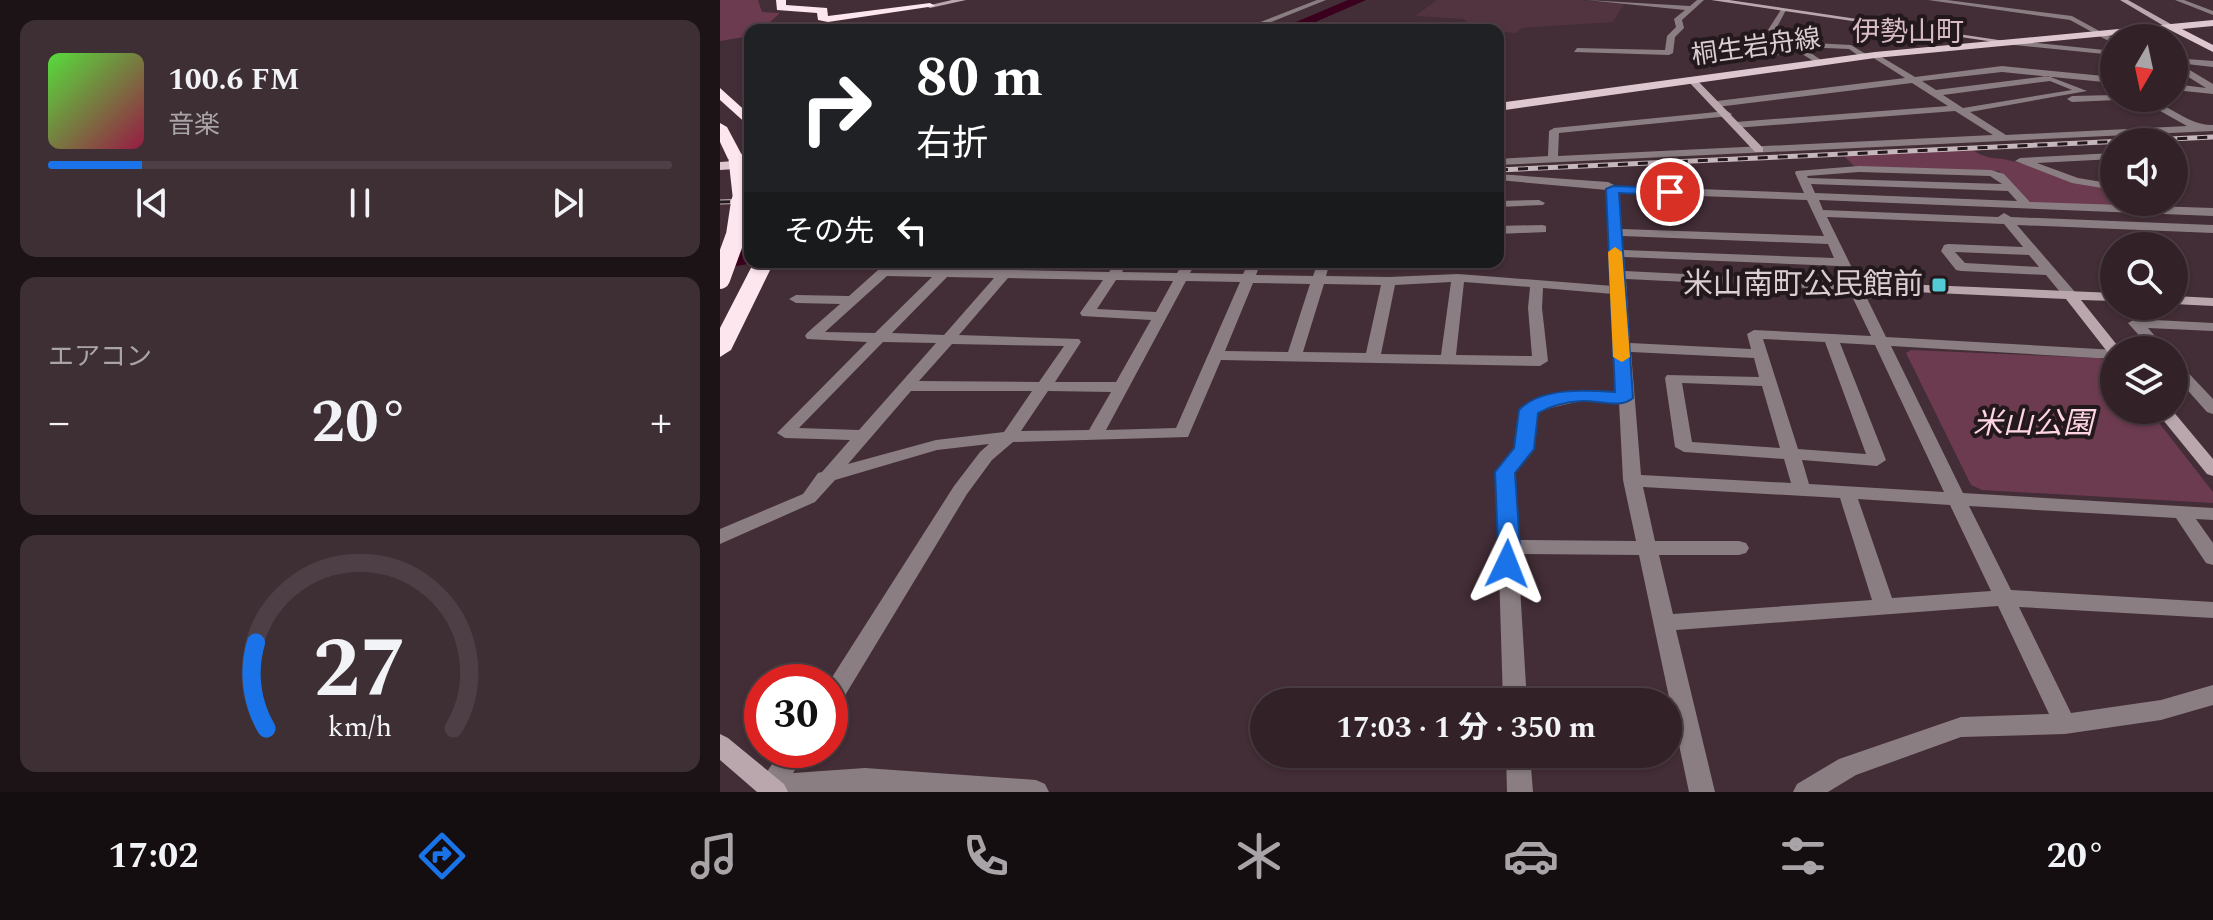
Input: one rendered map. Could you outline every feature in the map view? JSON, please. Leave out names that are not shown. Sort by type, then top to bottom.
[{"type":"highway","points":[[781,0],[781,8],[823,10],[822,18],[828,19],[930,6]]},
{"type":"highway","points":[[840,9],[829,15],[930,6]]},
{"type":"highway","points":[[720,92],[744,117]]},
{"type":"highway","points":[[720,127],[735,163],[742,195],[741,213],[720,279]]},
{"type":"highway","points":[[720,350],[761,268]]},
{"type":"main road","name":"桐生岩舟線","points":[[2188,25],[2213,23]]},
{"type":"main road","name":"桐生岩舟線","points":[[1504,106],[1818,62],[2100,34]]},
{"type":"main road","points":[[2188,36],[2213,49]]},
{"type":"street","points":[[930,6],[963,0]]},
{"type":"street","points":[[1260,24],[1323,0]]},
{"type":"street","points":[[1589,0],[1690,8]]},
{"type":"street","points":[[1577,50],[1669,53],[1671,36],[1680,28],[1678,19],[1701,0]]},
{"type":"street","points":[[1714,0],[2100,52]]},
{"type":"street","points":[[1931,0],[2072,18],[2100,34]]},
{"type":"street","points":[[2021,0],[2037,13]]},
{"type":"street","points":[[2123,0],[2167,24]]},
{"type":"street","points":[[2178,0],[2213,13]]},
{"type":"street","points":[[1782,10],[1772,30],[1818,62]]},
{"type":"street","points":[[1730,56],[1714,41],[1851,47],[1916,82],[2004,138]]},
{"type":"street","points":[[1702,57],[1803,53]]},
{"type":"street","points":[[2188,63],[2213,64]]},
{"type":"street","points":[[1717,104],[1916,82],[2002,69],[2100,79]]},
{"type":"street","points":[[1735,125],[1958,109],[2083,91],[2030,71]]},
{"type":"street","points":[[2188,72],[2213,90]]},
{"type":"street","points":[[1934,93],[2050,78]]},
{"type":"street","points":[[1692,80],[1759,150]]},
{"type":"street","points":[[2188,88],[2213,90]]},
{"type":"street","points":[[2017,101],[2100,98]]},
{"type":"street","points":[[2168,112],[2198,129]]},
{"type":"street","points":[[1553,159],[1554,131],[1727,114]]},
{"type":"street","points":[[1993,131],[2186,122]]},
{"type":"street","points":[[1504,162],[2213,128]]},
{"type":"street","points":[[2100,159],[2020,161],[2076,181],[2100,185]]},
{"type":"street","points":[[1504,177],[1535,176],[1566,184],[1608,185],[1613,189],[2100,206]]},
{"type":"street","points":[[2027,205],[2011,188],[1804,181],[2065,724]]},
{"type":"street","points":[[1613,189],[1613,232],[1632,480],[1702,792]]},
{"type":"street","points":[[1504,204],[1539,203]]},
{"type":"street","points":[[1993,204],[2102,336]]},
{"type":"street","points":[[2188,211],[2213,212]]},
{"type":"street","points":[[2192,211],[2213,229]]},
{"type":"street","points":[[1820,213],[2213,229]]},
{"type":"street","points":[[1504,230],[1542,229]]},
{"type":"street","points":[[1613,232],[1832,240]]},
{"type":"street","points":[[2033,251],[1948,248],[1947,251],[1961,267],[2050,271]]},
{"type":"street","points":[[1615,253],[1843,262]]},
{"type":"street","points":[[848,671],[960,490],[986,456],[1009,437],[1074,342],[812,336],[889,268]]},
{"type":"street","points":[[861,435],[785,433],[948,268],[1009,268],[1112,276],[1389,281],[1458,278],[1537,285],[1617,282],[1854,286],[2100,296]]},
{"type":"street","points":[[720,537],[809,498],[824,477],[1009,268]]},
{"type":"street","points":[[1118,268],[1087,313],[1162,316]]},
{"type":"street","points":[[1095,435],[1187,268]]},
{"type":"street","points":[[824,477],[936,445],[1009,437],[1182,433],[1252,268]]},
{"type":"street","points":[[1294,356],[1322,268]]},
{"type":"street","points":[[1423,268],[1426,279]]},
{"type":"street","points":[[1448,359],[1458,278]]},
{"type":"street","points":[[1373,357],[1389,281]]},
{"type":"street","points":[[1216,355],[1540,361],[1535,308],[1537,285]]},
{"type":"street","points":[[796,299],[852,300]]},
{"type":"street","points":[[2188,301],[2213,302]]},
{"type":"street","points":[[2147,336],[2135,323],[2210,330]]},
{"type":"street","points":[[1802,490],[1754,334],[2100,351]]},
{"type":"street","points":[[1770,382],[1673,378],[1684,447],[1877,460],[1831,338]]},
{"type":"street","points":[[1621,347],[1760,354]]},
{"type":"street","points":[[2188,381],[2213,409]]},
{"type":"street","points":[[905,386],[1122,387]]},
{"type":"street","points":[[1514,688],[1505,472],[1524,449],[1529,410],[1547,401],[1585,395],[1624,398]]},
{"type":"street","points":[[2175,424],[2213,470]]},
{"type":"street","points":[[1632,480],[2213,514]]},
{"type":"street","points":[[1847,493],[1885,607]]},
{"type":"street","points":[[2181,512],[2213,558]]},
{"type":"street","points":[[1509,547],[1645,545],[1739,548]]},
{"type":"street","points":[[1665,623],[2006,598],[2213,610]]},
{"type":"street","points":[[1806,792],[1848,767],[1961,727],[2065,724],[2161,710],[2213,695]]},
{"type":"street","points":[[720,745],[772,789],[865,779],[1036,792]]},
{"type":"street","points":[[772,789],[785,768]]},
{"type":"street","points":[[1519,768],[1520,792]]},
{"type":"shaded area","points":[[1437,0],[1579,0],[1624,4],[1613,22],[1521,28],[1516,33],[1504,32],[1504,24],[1469,24],[1464,19],[1415,16]]},
{"type":"green space","points":[[720,0],[758,0],[762,12],[780,13],[768,24],[744,24],[744,37],[720,41]]},
{"type":"green space","points":[[792,22],[810,24],[768,24]]},
{"type":"green space","points":[[1971,149],[1987,157],[2012,161],[2100,187],[2100,206],[2031,203],[1999,171],[1855,167],[1843,155]]},
{"type":"green space","name":"米山公園","points":[[1911,350],[2100,358],[2100,424],[2160,424],[2213,492],[2213,503],[1982,490],[1971,485],[1906,353]]},
{"type":"waterway","points":[[1299,24],[1360,0]]},
{"type":"waterway","points":[[720,262],[744,258]]},
{"type":"railway","points":[[1504,170],[2213,137]]},
{"type":"railway","points":[[720,202],[744,201]]},
{"type":"slow traffic","points":[[1615,252],[1622,357]]},
{"type":"place","name":"米山南町公民館前","points":[[1939,285]]},
{"type":"district","name":"伊勢山町","points":[[1908,32]]},
{"type":"route","points":[[1507,564],[1505,472],[1524,449],[1529,410],[1547,401],[1585,395],[1624,398],[1613,189],[1670,192]]}]
